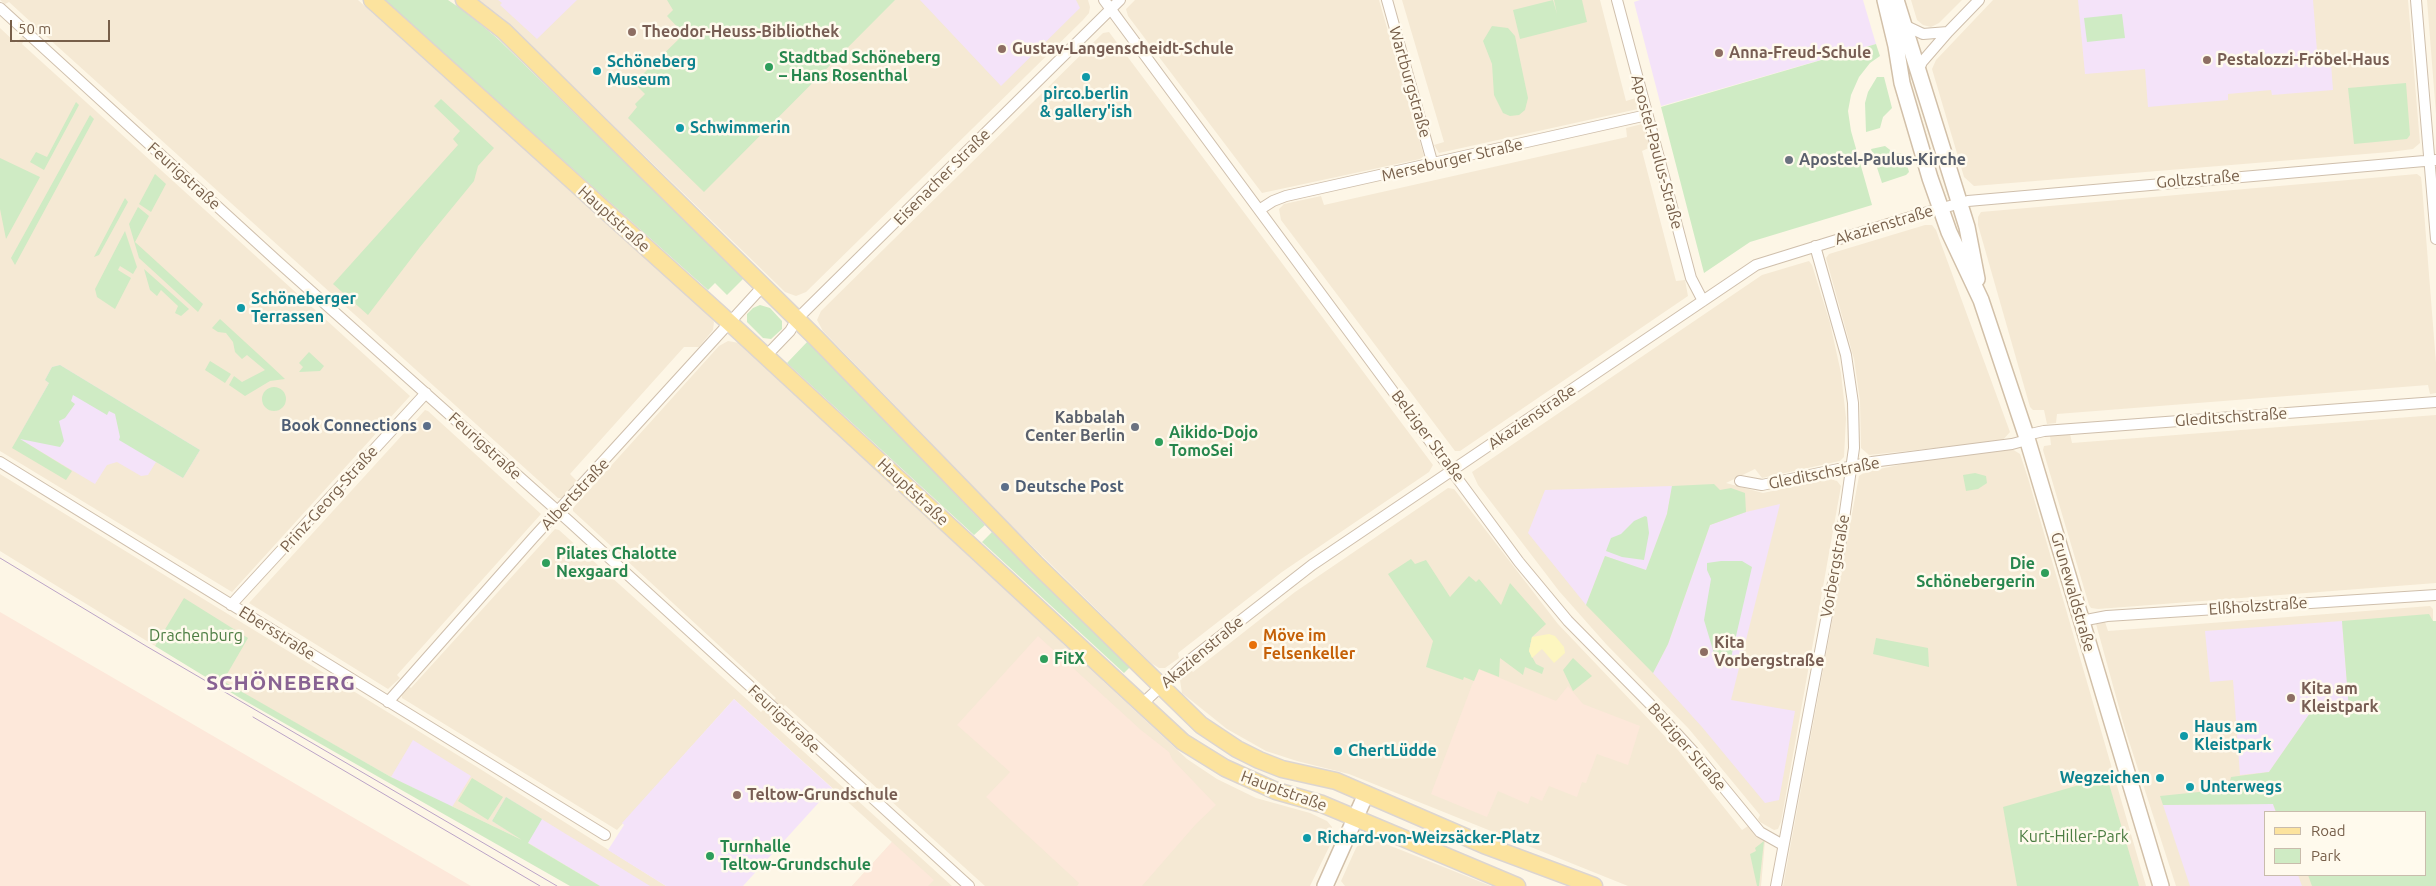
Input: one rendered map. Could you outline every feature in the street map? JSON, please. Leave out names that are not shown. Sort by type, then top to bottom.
[{"type":"main road","name":"Hauptstraße","points":[[372,0],[730,323],[1183,742],[1226,768],[1276,791],[1322,804],[1517,886]]},
{"type":"main road","name":"Hauptstraße","points":[[464,0],[504,31],[797,320],[1000,528],[1201,725],[1237,749],[1282,769],[1336,781],[1484,845],[1594,886]]},
{"type":"main road","name":"Grunewaldstraße","points":[[1885,0],[1896,46],[1902,83],[1916,132],[1949,232],[1981,300],[2027,437],[2160,886]]},
{"type":"main road","name":"Grunewaldstraße","points":[[1896,0],[1968,234],[1981,300]]},
{"type":"main road","points":[[1328,885],[1366,794]]},
{"type":"street","name":"Belziger Straße","points":[[1104,0],[1520,562],[1568,621],[1650,704],[1701,760],[1760,832],[1783,845]]},
{"type":"street","name":"Eisenacher Straße","points":[[766,356],[790,331],[797,320],[1120,0]]},
{"type":"street","name":"Wartburgstraße","points":[[1387,0],[1433,165]]},
{"type":"street","name":"Apostel-Paulus-Straße","points":[[1617,0],[1691,278],[1703,301]]},
{"type":"street","points":[[1918,71],[1922,62],[1979,0]]},
{"type":"street","points":[[2416,0],[2433,160],[2436,239]]},
{"type":"street","name":"Feurigstraße","points":[[0,8],[558,512],[968,886]]},
{"type":"street","points":[[1904,25],[1922,34],[1948,32]]},
{"type":"street","name":"Merseburger Straße","points":[[1259,210],[1273,200],[1286,196],[1433,165],[1648,115]]},
{"type":"street","points":[[1916,132],[1934,126]]},
{"type":"street","name":"Goltzstraße","points":[[1959,203],[2000,197],[2433,160]]},
{"type":"street","name":"Akazienstraße","points":[[1142,704],[1200,652],[1312,565],[1756,265],[1959,203]]},
{"type":"street","name":"Vorbergstraße","points":[[1776,886],[1841,540],[1852,467],[1854,423],[1850,378],[1838,325],[1815,246]]},
{"type":"street","name":"Albertstraße","points":[[388,702],[763,286]]},
{"type":"street","name":"Prinz-Georg-Straße","points":[[231,605],[426,393]]},
{"type":"street","name":"Gleditschstraße","points":[[1740,481],[1762,485],[1852,467],[2012,444],[2044,431],[2436,402]]},
{"type":"street","name":"Ebersstraße","points":[[0,462],[605,835]]},
{"type":"street","name":"Elßholzstraße","points":[[2081,621],[2107,616],[2436,595]]},
{"type":"shaded area","points":[[0,0],[358,0],[711,317],[714,322],[713,330],[699,347],[684,347],[570,474],[577,481],[562,498],[558,498],[37,28],[32,28],[33,24],[9,2],[5,4]]},
{"type":"shaded area","points":[[479,0],[1088,0],[1090,7],[1089,13],[1083,20],[806,292],[796,296],[785,292],[504,19]]},
{"type":"shaded area","points":[[498,0],[577,0],[537,39],[500,5],[502,3]]},
{"type":"shaded area","name":"Gustav-Langenscheidt-Schule","points":[[920,0],[1076,0],[1080,8],[1001,86]]},
{"type":"shaded area","points":[[1135,0],[1379,0],[1424,156],[1420,159],[1262,193],[1128,16],[1126,9]]},
{"type":"shaded area","points":[[1402,0],[1600,0],[1626,101],[1636,98],[1638,109],[1439,153],[1434,145],[1444,142]]},
{"type":"shaded area","name":"Anna-Freud-Schule","points":[[1640,0],[1863,0],[1876,44],[1661,106],[1634,2]]},
{"type":"shaded area","points":[[1911,0],[1962,0],[1939,23],[1931,27],[1923,25],[1917,20]]},
{"type":"shaded area","points":[[1993,0],[2408,0],[2420,143],[2413,149],[2390,152],[1974,186],[1964,177],[1932,69],[1936,60]]},
{"type":"shaded area","name":"Pestalozzi-Fröbel-Haus","points":[[2078,0],[2313,0],[2317,51],[2330,50],[2333,90],[2272,95],[2271,90],[2228,94],[2228,100],[2148,107],[2145,69],[2085,74]]},
{"type":"shaded area","points":[[2427,0],[2436,0],[2436,114]]},
{"type":"shaded area","points":[[0,28],[16,43],[22,37],[25,38],[22,44],[410,396],[232,592],[0,451]]},
{"type":"shaded area","points":[[1109,32],[1433,465],[1429,472],[1282,572],[1178,653],[1179,658],[1165,668],[1159,668],[1151,663],[1002,516],[823,331],[817,320],[821,311],[1103,33]]},
{"type":"shaded area","points":[[1642,124],[1646,128],[1651,147],[1642,151],[1676,281],[1685,280],[1688,296],[1460,451],[1455,451],[1281,220],[1279,209],[1284,204],[1321,196],[1324,205],[1627,137],[1626,128]]},
{"type":"shaded area","points":[[2417,174],[2421,177],[2422,186],[2436,363],[2436,393],[2430,394],[2428,385],[2057,414],[2056,423],[2047,424],[2044,410],[2033,410],[2030,407],[1978,225],[1978,217],[1981,212]]},
{"type":"shaded area","points":[[1925,225],[1932,225],[1936,230],[2010,432],[2002,441],[1869,455],[1861,448],[1860,401],[1854,359],[1826,258],[1829,254]]},
{"type":"shaded area","points":[[1809,261],[1812,265],[1830,323],[1841,373],[1846,418],[1844,457],[1840,461],[1762,478],[1755,469],[1726,483],[1763,493],[1830,479],[1837,481],[1841,486],[1781,822],[1778,829],[1774,830],[1760,822],[1758,819],[1760,815],[1689,729],[1606,644],[1559,591],[1478,485],[1472,472],[1762,275]]},
{"type":"shaded area","points":[[728,341],[739,343],[1187,759],[1217,779],[1256,798],[1310,813],[1327,821],[1332,827],[1333,839],[1310,886],[985,886],[785,705],[782,708],[773,701],[776,698],[573,511],[573,508],[719,346]]},
{"type":"shaded area","points":[[60,365],[200,450],[183,478],[156,462],[148,475],[141,476],[117,462],[107,465],[95,484],[18,438],[49,383],[45,380],[52,367]]},
{"type":"shaded area","points":[[425,410],[541,514],[397,675],[400,678],[388,689],[249,603]]},
{"type":"shaded area","points":[[2436,415],[2436,583],[2098,609],[2091,608],[2089,605],[2043,450],[2044,446],[2051,445],[2050,436],[2070,434],[2072,443]]},
{"type":"shaded area","points":[[2012,449],[2020,454],[2028,478],[2146,886],[1783,886],[1859,476],[1865,472],[1913,462]]},
{"type":"shaded area","points":[[0,474],[477,767],[666,886],[600,886],[528,843],[391,777],[156,644],[155,646],[0,551]]},
{"type":"shaded area","points":[[1672,486],[1667,514],[1646,571],[1605,556],[1586,605],[1528,533],[1545,490]]},
{"type":"shaded area","points":[[1448,488],[1454,489],[1558,624],[1678,750],[1742,830],[1748,826],[1765,841],[1761,886],[1628,886],[1349,774],[1266,751],[1227,729],[1182,693],[1180,680],[1187,671],[1190,669],[1193,672],[1295,592]]},
{"type":"shaded area","name":"Kita Vorbergstraße","points":[[1780,504],[1731,700],[1795,711],[1779,800],[1765,803],[1702,727],[1653,673],[1668,644],[1710,525],[1746,512]]},
{"type":"shaded area","points":[[555,529],[559,530],[761,712],[764,709],[775,719],[772,723],[952,886],[852,886],[892,842],[734,699],[617,830],[402,698],[401,693],[408,686],[411,688]]},
{"type":"shaded area","points":[[2430,606],[2433,609],[2433,621],[2436,621],[2436,886],[2176,886],[2125,729],[2096,624],[2105,622],[2108,631]]},
{"type":"shaded area","points":[[0,612],[471,886],[0,886]]},
{"type":"shaded area","name":"Kita am Kleistpark","points":[[2342,621],[2349,709],[2310,713],[2269,772],[2240,775],[2233,680],[2210,682],[2205,631]]},
{"type":"shaded area","points":[[1038,636],[1141,730],[1169,752],[1172,759],[1216,805],[1196,824],[1142,886],[1077,886],[1079,883],[986,797],[1010,772],[957,725]]},
{"type":"shaded area","points":[[1478,669],[1556,701],[1568,686],[1583,704],[1640,726],[1628,765],[1597,754],[1586,783],[1582,782],[1577,797],[1549,786],[1542,801],[1531,796],[1528,804],[1498,791],[1487,817],[1431,794]]},
{"type":"shaded area","name":"Teltow-Grundschule","points":[[734,699],[832,788],[743,886],[666,886],[608,850],[624,825],[622,823]]},
{"type":"shaded area","points":[[413,740],[471,776],[452,807],[391,777]]},
{"type":"shaded area","points":[[506,797],[650,886],[600,886],[492,821]]},
{"type":"shaded area","points":[[2273,804],[2276,811],[2264,811],[2264,876],[2298,876],[2302,886],[2190,886],[2163,805]]},
{"type":"shaded area","points":[[1370,838],[1491,886],[1345,886],[1341,881],[1356,848],[1363,840]]},
{"type":"shaded area","points":[[892,842],[934,880],[928,886],[852,886]]},
{"type":"green space","points":[[384,0],[448,0],[467,13],[497,38],[744,278],[727,295],[715,283],[708,290]]},
{"type":"green space","points":[[667,0],[895,0],[704,192],[628,118],[637,107],[635,104],[645,94],[637,86],[645,77],[643,74],[684,34],[667,16],[673,10]]},
{"type":"green space","points":[[1553,0],[1557,14],[1554,0],[1582,0],[1587,22],[1520,39],[1513,10]]},
{"type":"green space","points":[[2122,14],[2125,38],[2087,42],[2084,18]]},
{"type":"green space","points":[[1492,26],[1508,28],[1515,36],[1528,98],[1525,110],[1519,115],[1510,116],[1503,113],[1494,95],[1492,64],[1483,41]]},
{"type":"green space","points":[[1876,44],[1880,56],[1870,63],[1859,77],[1851,95],[1848,111],[1851,131],[1872,205],[1750,242],[1704,273],[1661,107]]},
{"type":"green space","points":[[1877,77],[1884,77],[1892,108],[1883,117],[1880,128],[1866,132],[1865,103],[1868,92]]},
{"type":"green space","points":[[2406,83],[2410,135],[2407,139],[2354,144],[2348,88]]},
{"type":"green space","points":[[441,99],[494,148],[478,166],[474,181],[368,315],[333,284],[458,145],[453,139],[460,131],[434,106]]},
{"type":"green space","points":[[76,102],[79,105],[44,170],[30,162],[36,152],[47,157]]},
{"type":"green space","points":[[90,115],[94,119],[15,265],[11,258]]},
{"type":"green space","points":[[1885,146],[1894,153],[1904,154],[1909,172],[1906,175],[1882,183],[1871,149]]},
{"type":"green space","points":[[0,158],[40,177],[6,239],[0,209]]},
{"type":"green space","points":[[155,174],[166,184],[151,212],[139,204]]},
{"type":"green space","points":[[125,198],[128,202],[99,255],[94,257]]},
{"type":"green space","points":[[138,207],[149,216],[135,242],[203,304],[198,312],[139,258],[129,224]]},
{"type":"green space","points":[[125,231],[137,267],[133,274],[120,266],[118,270],[131,278],[115,309],[97,297],[95,289]]},
{"type":"green space","points":[[144,269],[189,309],[181,316],[175,313],[178,306],[161,290],[157,296],[150,290]]},
{"type":"green space","points":[[760,305],[770,308],[782,321],[782,329],[771,339],[763,338],[747,322],[747,314],[753,308]]},
{"type":"green space","points":[[220,319],[285,379],[270,381],[245,396],[229,385],[234,376],[242,382],[265,370],[247,355],[242,359],[235,352],[233,342],[226,333],[218,332],[212,328]]},
{"type":"green space","points":[[808,341],[985,525],[974,535],[787,363]]},
{"type":"green space","points":[[309,352],[324,366],[320,371],[299,372],[303,367],[299,363]]},
{"type":"green space","points":[[210,361],[231,374],[225,383],[205,370]]},
{"type":"green space","points":[[60,365],[200,450],[183,478],[119,440],[115,414],[109,411],[107,415],[73,395],[71,401],[75,404],[65,418],[59,421],[64,441],[60,447],[20,439],[72,471],[66,480],[12,448],[49,383],[45,380],[52,367]]},
{"type":"green space","points":[[269,387],[279,387],[286,394],[286,404],[279,411],[269,411],[262,404],[262,394]]},
{"type":"green space","points":[[1975,473],[1986,476],[1987,483],[1978,489],[1966,491],[1963,475]]},
{"type":"green space","points":[[1714,484],[1720,490],[1731,488],[1745,493],[1746,512],[1710,525],[1668,644],[1653,673],[1586,605],[1605,556],[1646,570],[1667,514],[1672,486]]},
{"type":"green space","points":[[1645,516],[1647,517],[1649,533],[1644,560],[1622,557],[1606,551],[1611,538],[1621,534],[1634,521]]},
{"type":"green space","points":[[992,532],[1130,667],[1124,673],[982,542]]},
{"type":"green space","points":[[1411,559],[1415,564],[1426,560],[1450,597],[1469,576],[1476,582],[1479,579],[1501,605],[1510,583],[1546,624],[1532,637],[1529,651],[1536,664],[1544,668],[1542,674],[1525,667],[1523,675],[1500,658],[1499,677],[1479,669],[1474,681],[1464,677],[1463,680],[1426,667],[1433,641],[1388,574]]},
{"type":"green space","points":[[1742,561],[1752,567],[1730,662],[1725,664],[1719,663],[1715,657],[1704,620],[1711,579],[1707,570],[1707,563]]},
{"type":"green space","name":"Drachenburg","points":[[184,598],[248,638],[223,681],[391,777],[522,840],[492,821],[506,797],[542,819],[528,843],[600,886],[570,886],[240,698],[155,646]]},
{"type":"green space","points":[[2429,614],[2433,621],[2436,621],[2436,886],[2312,886],[2308,876],[2426,876],[2426,811],[2276,811],[2273,804],[2163,805],[2160,796],[2228,789],[2231,777],[2269,772],[2310,713],[2349,709],[2342,621]]},
{"type":"green space","points":[[1876,638],[1928,648],[1929,667],[1873,654]]},
{"type":"green space","points":[[1573,658],[1592,676],[1573,691],[1563,670]]},
{"type":"green space","name":"Kurt-Hiller-Park","points":[[2107,777],[2139,886],[2017,886],[2003,807]]},
{"type":"green space","points":[[472,778],[503,797],[488,820],[458,801]]},
{"type":"green space","points":[[1764,841],[1759,886],[1757,886],[1750,854],[1756,851],[1755,848]]},
{"type":"sand","points":[[1549,634],[1555,636],[1564,647],[1565,653],[1554,663],[1542,649],[1532,658],[1529,651],[1532,637]]},
{"type":"tram line","points":[[0,558],[146,646],[557,886]]},
{"type":"tram line","points":[[253,717],[540,886]]},
{"type":"place","name":"Theodor-Heuss-Bibliothek","points":[[632,32]]},
{"type":"place","name":"Gustav-Langenscheidt-Schule","points":[[1002,49]]},
{"type":"place","name":"Anna-Freud-Schule","points":[[1719,53]]},
{"type":"place","name":"Pestalozzi-Fröbel-Haus","points":[[2207,60]]},
{"type":"place","name":"Stadtbad Schöneberg – Hans Rosenthal","points":[[769,67]]},
{"type":"place","name":"Schöneberg Museum","points":[[597,71]]},
{"type":"place","name":"pirco.berlin & gallery'ish","points":[[1086,77]]},
{"type":"place","name":"Schwimmerin","points":[[680,128]]},
{"type":"place","name":"Apostel-Paulus-Kirche","points":[[1789,160]]},
{"type":"place","name":"Schöneberger Terrassen","points":[[241,308]]},
{"type":"place","name":"Book Connections","points":[[427,426]]},
{"type":"place","name":"Kabbalah Center Berlin","points":[[1135,427]]},
{"type":"place","name":"Aikido-Dojo TomoSei","points":[[1159,442]]},
{"type":"place","name":"Deutsche Post","points":[[1005,487]]},
{"type":"place","name":"Pilates Chalotte Nexgaard","points":[[546,563]]},
{"type":"place","name":"Die Schönebergerin","points":[[2045,573]]},
{"type":"place","name":"Möve im Felsenkeller","points":[[1253,645]]},
{"type":"place","name":"Kita Vorbergstraße","points":[[1704,652]]},
{"type":"place","name":"FitX","points":[[1044,659]]},
{"type":"place","name":"Kita am Kleistpark","points":[[2291,698]]},
{"type":"place","name":"Haus am Kleistpark","points":[[2184,736]]},
{"type":"place","name":"ChertLüdde","points":[[1338,751]]},
{"type":"place","name":"Wegzeichen","points":[[2160,778]]},
{"type":"place","name":"Unterwegs","points":[[2190,787]]},
{"type":"place","name":"Teltow-Grundschule","points":[[737,795]]},
{"type":"place","name":"Richard-von-Weizsäcker-Platz","points":[[1307,838]]},
{"type":"place","name":"Turnhalle Teltow-Grundschule","points":[[710,856]]},
{"type":"district","name":"SCHÖNEBERG","points":[[281,683]]}]
